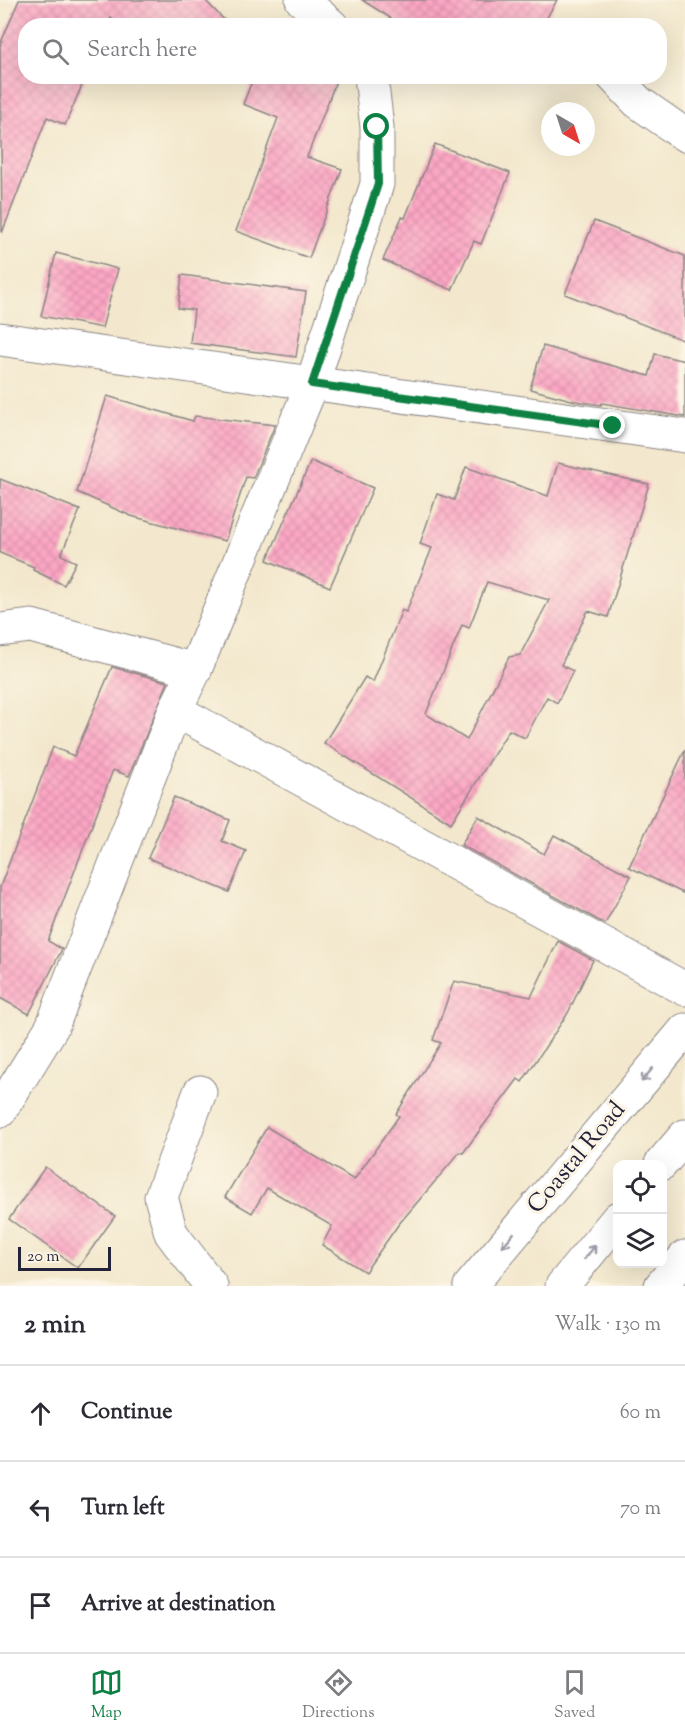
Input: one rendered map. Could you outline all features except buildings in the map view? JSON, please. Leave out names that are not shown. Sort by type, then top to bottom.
[{"type":"main road","points":[[302,0],[323,18]]},
{"type":"main road","points":[[0,1111],[52,1027],[175,710],[195,669],[312,384],[378,184],[377,127],[372,84]]},
{"type":"main road","points":[[621,84],[639,102],[685,135]]},
{"type":"main road","points":[[0,339],[685,436]]},
{"type":"main road","points":[[0,630],[31,626],[195,669]]},
{"type":"main road","points":[[175,710],[685,988]]},
{"type":"main road","name":"Coastal Road","points":[[470,1286],[685,1030]]},
{"type":"main road","points":[[200,1092],[161,1197],[171,1233],[211,1286]]},
{"type":"main road","points":[[664,1160],[685,1136]]},
{"type":"main road","points":[[562,1286],[613,1224]]},
{"type":"main road","points":[[661,1286],[685,1257]]},
{"type":"route","points":[[377,127],[378,184],[312,384],[613,426]]}]
